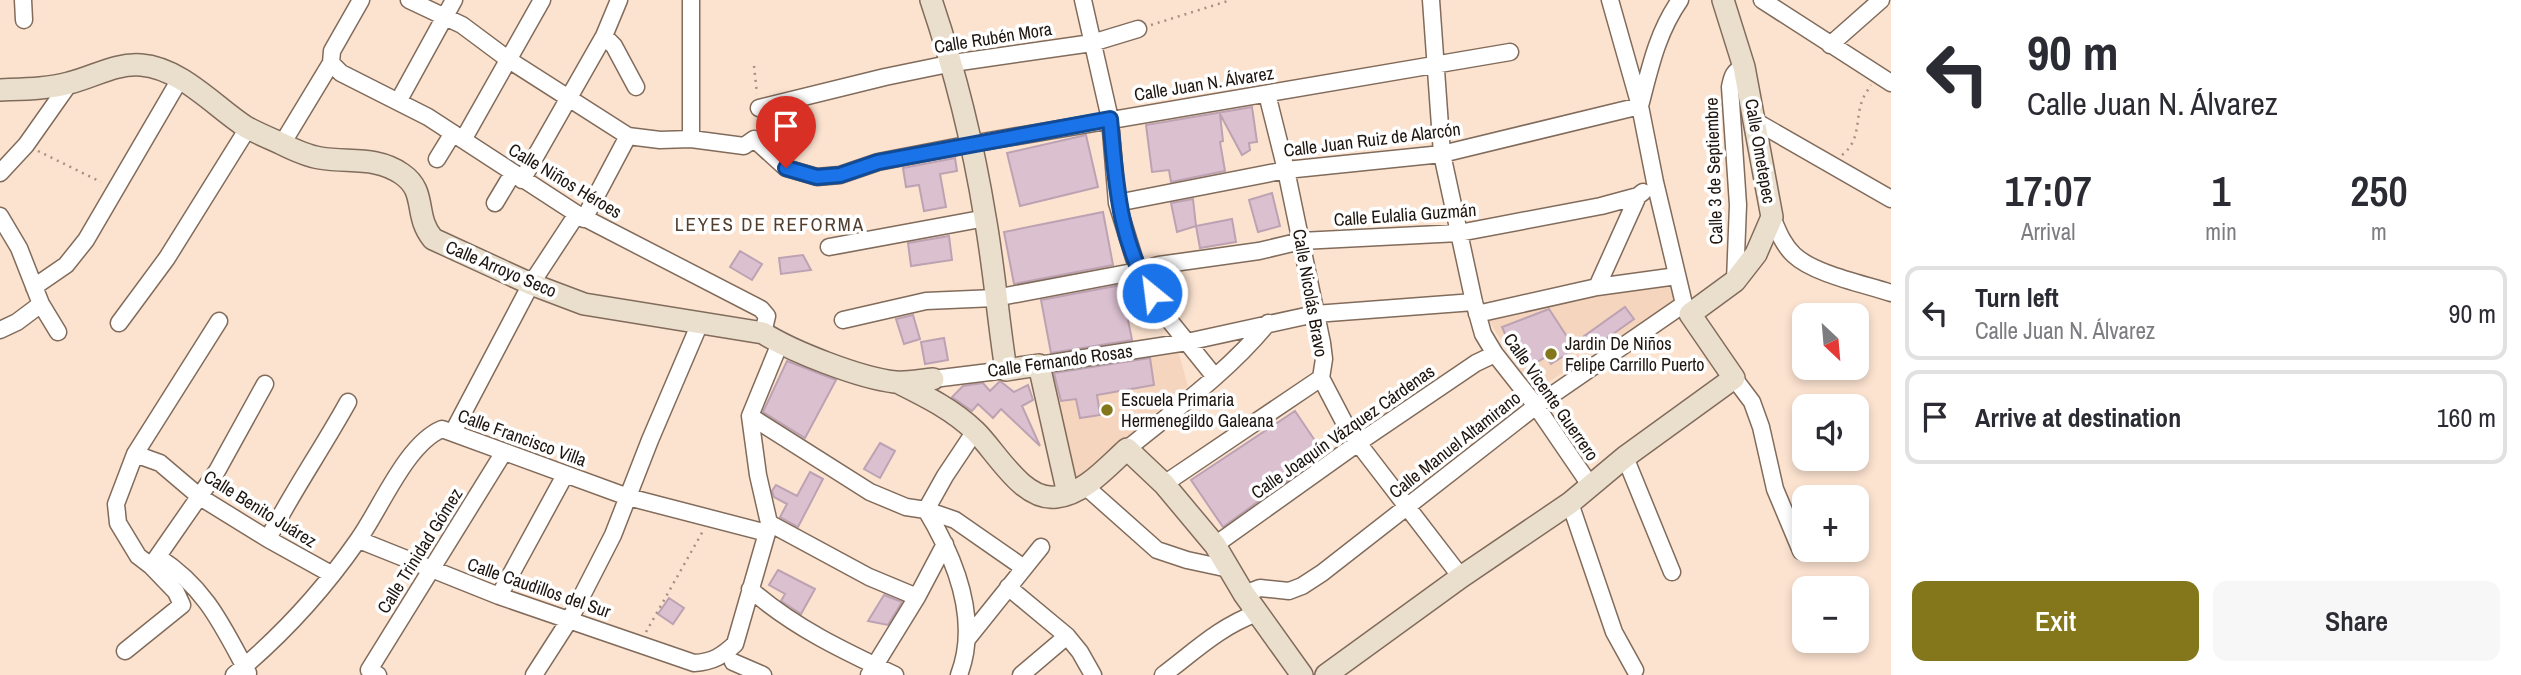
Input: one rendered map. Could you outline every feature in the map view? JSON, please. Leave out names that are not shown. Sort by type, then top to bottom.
[{"type":"street","points":[[23,0],[24,20]]},
{"type":"street","points":[[282,144],[331,63],[332,51],[361,0]]},
{"type":"street","points":[[409,0],[462,25],[567,99],[628,136],[580,216],[531,284],[453,432]]},
{"type":"street","points":[[399,100],[454,0]]},
{"type":"street","points":[[437,159],[458,136],[509,60],[542,0]]},
{"type":"street","points":[[495,203],[518,176],[567,99],[604,36],[619,0]]},
{"type":"street","points":[[691,0],[691,139]]},
{"type":"street","points":[[931,0],[953,63],[971,144],[986,218],[1006,370]]},
{"type":"street","points":[[1083,0],[1110,119],[1117,203],[1138,271],[1165,315],[1215,377]]},
{"type":"street","name":"Calle Vicente Guerrero","points":[[1432,0],[1441,154],[1483,334],[1590,485]]},
{"type":"street","points":[[1610,0],[1640,106],[1655,182],[1687,309],[1752,402],[1761,427],[1774,489],[1792,530]]},
{"type":"street","points":[[1640,106],[1656,44],[1669,16],[1681,0]]},
{"type":"street","name":"Calle Ometepec","points":[[1687,309],[1735,281],[1756,254],[1772,217],[1744,67],[1723,0]]},
{"type":"street","points":[[1830,45],[1881,0]]},
{"type":"street","points":[[1773,2],[1830,45],[1884,78]]},
{"type":"street","name":"Calle Rubén Mora","points":[[759,108],[953,63],[1092,43],[1138,29]]},
{"type":"street","points":[[604,36],[614,46],[636,87]]},
{"type":"street","name":"Calle Juan N. Álvarez","points":[[628,136],[660,140],[691,139],[744,146],[754,139],[786,168],[817,177],[840,175],[878,162],[971,144],[1510,52]]},
{"type":"street","name":"Calle Niños Héroes","points":[[331,63],[341,73],[399,100],[458,136],[580,216],[761,309],[767,316],[772,338]]},
{"type":"street","name":"Calle Arroyo Seco","points":[[0,90],[69,83],[123,64],[144,65],[180,79],[248,128],[282,144],[320,158],[360,159],[388,165],[415,186],[424,229],[433,239],[454,251],[584,304],[772,338],[860,374],[897,383],[940,403],[975,431],[1019,482],[1041,495],[1054,497],[1076,490]]},
{"type":"street","name":"Calle 3 de Septiembre","points":[[1735,281],[1738,205],[1730,87],[1736,70],[1744,67]]},
{"type":"street","points":[[34,287],[66,265],[86,240],[180,79]]},
{"type":"street","points":[[0,173],[26,145],[69,83]]},
{"type":"street","name":"Calle Nicolás Bravo","points":[[1267,94],[1286,170],[1324,359],[1321,378],[1358,443],[1461,577]]},
{"type":"street","name":"Calle Juan Ruiz de Alarcón","points":[[1117,203],[1286,170],[1441,154],[1640,106]]},
{"type":"street","points":[[1755,121],[1891,199]]},
{"type":"street","points":[[119,323],[167,258],[248,128]]},
{"type":"street","points":[[1597,287],[1638,196],[1655,182]]},
{"type":"street","name":"Calle Eulalia Guzmán","points":[[843,320],[926,301],[995,298],[1159,265],[1259,251],[1301,241],[1460,233],[1601,206],[1638,196]]},
{"type":"street","points":[[0,216],[19,248],[41,304],[58,332]]},
{"type":"street","points":[[1772,217],[1783,242],[1795,257],[1819,269],[1891,293]]},
{"type":"street","points":[[829,247],[986,218]]},
{"type":"street","name":"Calle Fernando Rosas","points":[[933,379],[1187,342],[1315,314],[1475,308],[1677,276]]},
{"type":"street","points":[[0,330],[17,322],[41,304]]},
{"type":"street","name":"Calle Manuel Altamirano","points":[[1244,594],[1260,588],[1289,591],[1303,586],[1536,406],[1687,309]]},
{"type":"street","points":[[219,321],[135,454],[116,504],[118,523],[138,556],[175,568],[201,593],[218,616],[242,672]]},
{"type":"street","points":[[534,675],[570,619],[613,535],[700,323]]},
{"type":"street","points":[[1076,490],[1215,377],[1268,323]]},
{"type":"street","points":[[763,675],[732,668],[735,644],[768,528],[750,416],[772,338]]},
{"type":"street","name":"Calle Joaquín Vázquez Cárdenas","points":[[1215,545],[1358,443],[1476,363],[1495,354]]},
{"type":"street","points":[[1039,365],[1076,490],[1157,550],[1229,569]]},
{"type":"street","points":[[1164,485],[1321,378]]},
{"type":"street","points":[[1336,672],[1461,577],[1570,503],[1625,457],[1734,378]]},
{"type":"street","name":"Calle Arroyo Seco","points":[[897,383],[933,379]]},
{"type":"street","points":[[155,561],[200,497],[265,384]]},
{"type":"street","points":[[268,539],[348,402]]},
{"type":"street","points":[[750,416],[870,492],[906,508],[926,510],[956,520],[1024,568]]},
{"type":"street","name":"Calle Francisco Villa","points":[[242,672],[304,606],[359,540],[416,447],[432,433],[442,429],[628,497],[709,519],[768,528],[917,597]]},
{"type":"street","points":[[926,510],[975,431]]},
{"type":"street","points":[[1127,449],[1164,485],[1215,545],[1244,594],[1302,675]]},
{"type":"street","name":"Calle Trinidad Gómez","points":[[374,673],[431,569],[503,452]]},
{"type":"street","name":"Calle Benito Juárez","points":[[135,454],[160,463],[200,497],[331,574]]},
{"type":"street","points":[[1625,457],[1672,572]]},
{"type":"street","points":[[499,596],[565,475]]},
{"type":"street","points":[[1570,503],[1614,632],[1636,670]]},
{"type":"street","points":[[926,510],[945,544],[966,612],[968,638],[959,675]]},
{"type":"street","name":"Calle Caudillos del Sur","points":[[359,540],[499,596],[694,663],[709,662],[722,656],[735,644]]},
{"type":"street","points":[[871,670],[917,597],[945,544]]},
{"type":"street","points":[[968,638],[1041,547]]},
{"type":"street","points":[[125,651],[182,605],[155,561]]},
{"type":"street","points":[[1008,587],[1067,636],[1093,675]]},
{"type":"street","points":[[750,589],[790,620],[871,670],[895,675]]},
{"type":"street","points":[[1163,675],[1213,635],[1234,622],[1257,613]]},
{"type":"street","points":[[1021,675],[1067,636]]},
{"type":"path","points":[[1138,29],[1231,0]]},
{"type":"path","points":[[1831,163],[1852,144],[1858,131],[1861,103],[1884,78]]},
{"type":"path","points":[[26,145],[116,189]]},
{"type":"path","points":[[640,644],[709,519]]},
{"type":"shaded area","name":"Jardin De Niños Felipe Carrillo Puerto","points":[[1672,280],[1675,301],[1533,392],[1486,316]]},
{"type":"shaded area","name":"Escuela Primaria Hermenegildo Galeana","points":[[1178,350],[1188,386],[1074,480],[1049,373]]},
{"type":"building","points":[[1252,107],[1257,142],[1249,143],[1250,150],[1242,155],[1220,114],[1223,141],[1220,142],[1225,171],[1171,182],[1169,170],[1152,172],[1146,125]]},
{"type":"building","points":[[1086,135],[1098,187],[1020,206],[1007,153]]},
{"type":"building","points":[[955,158],[957,171],[940,174],[946,207],[924,211],[919,185],[906,187],[903,168]]},
{"type":"building","points":[[1272,193],[1280,226],[1258,232],[1249,200]]},
{"type":"building","points":[[1193,199],[1196,226],[1177,232],[1171,203]]},
{"type":"building","points":[[1103,212],[1113,265],[1014,284],[1004,232]]},
{"type":"building","points":[[1232,219],[1236,242],[1200,248],[1196,226]]},
{"type":"building","points":[[949,236],[952,260],[911,266],[908,243]]},
{"type":"building","points":[[740,251],[762,264],[752,280],[730,267]]},
{"type":"building","points":[[803,255],[811,270],[781,274],[779,258]]},
{"type":"building","points":[[1121,285],[1132,340],[1051,353],[1041,300]]},
{"type":"building","points":[[1625,307],[1634,319],[1589,351],[1580,339]]},
{"type":"building","points":[[1549,309],[1575,349],[1551,364],[1546,357],[1532,365],[1523,349],[1514,354],[1502,327]]},
{"type":"building","points":[[913,315],[920,339],[904,344],[896,319]]},
{"type":"building","points":[[944,338],[948,360],[925,364],[921,342]]},
{"type":"building","points":[[1150,358],[1154,385],[1097,395],[1100,415],[1080,418],[1076,399],[1061,401],[1054,373]]},
{"type":"building","points":[[787,361],[836,380],[805,438],[763,412]]},
{"type":"building","points":[[1000,381],[1014,392],[1028,385],[1033,400],[1022,406],[1040,446],[1001,409],[993,418],[978,404],[972,411],[952,397],[963,386],[983,383],[990,391]]},
{"type":"building","points":[[1295,411],[1324,454],[1223,527],[1191,480]]},
{"type":"building","points":[[880,443],[895,451],[880,478],[864,469]]},
{"type":"building","points":[[810,472],[823,479],[798,527],[780,517],[787,504],[774,497],[772,491],[776,485],[797,496]]},
{"type":"building","points":[[778,570],[815,589],[801,614],[781,601],[785,594],[769,585]]},
{"type":"building","points":[[884,595],[902,602],[888,625],[868,621]]},
{"type":"building","points":[[669,598],[684,608],[673,624],[658,614]]},
{"type":"place","name":"Jardin De Niños Felipe Carrillo Puerto","points":[[1551,354]]},
{"type":"place","name":"Escuela Primaria Hermenegildo Galeana","points":[[1107,410]]},
{"type":"district","name":"LEYES DE REFORMA","points":[[770,224]]},
{"type":"route","points":[[786,168],[817,177],[840,175],[878,162],[1110,119],[1117,203],[1138,271],[1152,293]]}]
